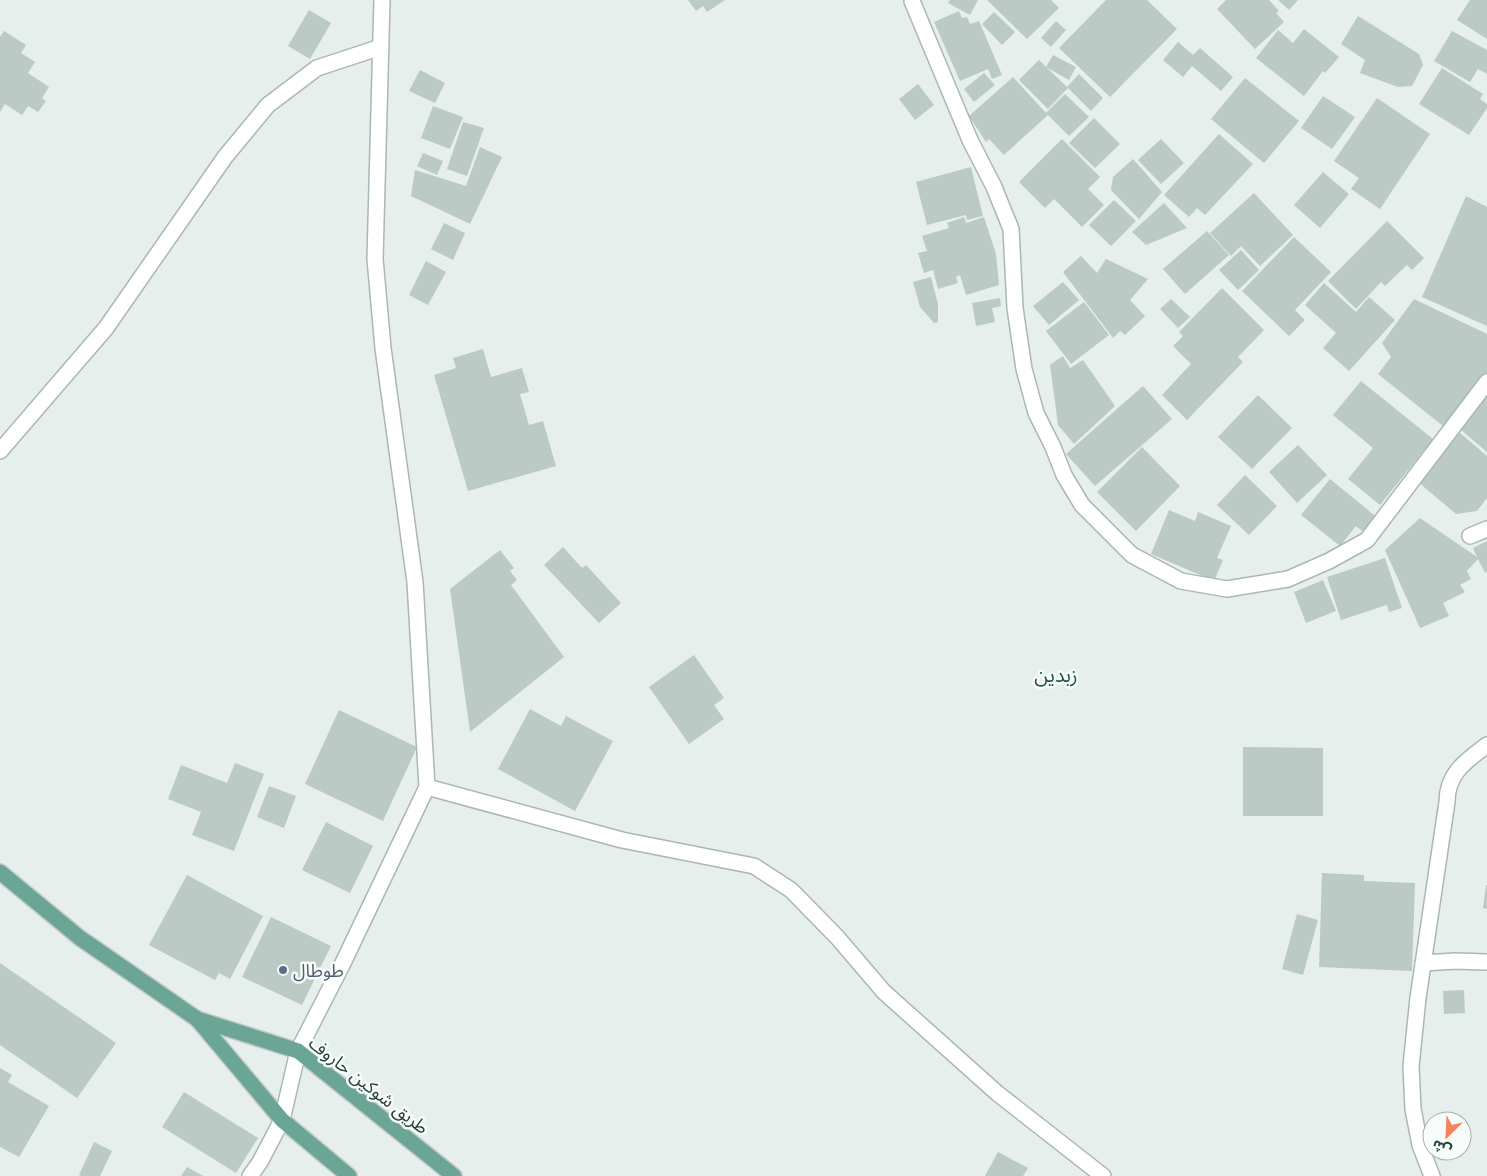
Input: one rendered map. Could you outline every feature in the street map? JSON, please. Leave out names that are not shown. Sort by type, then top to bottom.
[{"type":"main road","name":"طريق شوكين حاروف","points":[[0,872],[80,938],[197,1019],[282,1120],[349,1176]]},
{"type":"main road","name":"طريق شوكين حاروف","points":[[197,1019],[298,1052],[454,1176]]},
{"type":"street","points":[[250,1176],[260,1162],[282,1120],[298,1052],[342,965],[427,786],[415,582],[382,348],[375,259],[382,0]]},
{"type":"street","points":[[911,0],[970,140],[994,187],[1012,229],[1015,308],[1024,369],[1036,412],[1064,475],[1082,504],[1132,555],[1181,581],[1227,589],[1288,579],[1330,561],[1367,540],[1487,382]]},
{"type":"street","points":[[0,451],[106,328],[224,157],[268,105],[317,68],[381,47]]},
{"type":"street","points":[[1470,536],[1487,529]]},
{"type":"street","points":[[1432,1176],[1420,1145],[1413,1109],[1411,1066],[1423,963],[1450,780],[1461,766],[1487,745]]},
{"type":"street","points":[[427,786],[622,840],[754,866],[791,890],[838,937],[884,992],[997,1093],[1103,1176]]},
{"type":"street","points":[[1423,963],[1487,962]]},
{"type":"building","points":[[688,0],[725,0],[707,12],[703,6],[696,11]]},
{"type":"building","points":[[950,0],[978,0],[970,15],[948,3]]},
{"type":"building","points":[[987,0],[1051,0],[1059,8],[1027,39]]},
{"type":"building","points":[[1106,0],[1147,0],[1177,29],[1110,97],[1059,48]]},
{"type":"building","points":[[1226,0],[1269,0],[1279,11],[1276,13],[1284,22],[1255,49],[1217,9]]},
{"type":"building","points":[[1278,0],[1298,0],[1289,10]]},
{"type":"building","points":[[1470,0],[1487,0],[1487,39],[1457,20]]},
{"type":"building","points":[[309,10],[331,23],[310,59],[288,46]]},
{"type":"building","points":[[959,11],[962,18],[967,17],[970,24],[979,21],[1002,75],[992,79],[988,69],[960,81],[934,22]]},
{"type":"building","points":[[994,12],[1015,32],[1002,45],[982,24]]},
{"type":"building","points":[[1358,16],[1419,54],[1423,65],[1412,86],[1398,87],[1360,73],[1365,60],[1341,44]]},
{"type":"building","points":[[1056,21],[1066,30],[1051,47],[1041,38]]},
{"type":"building","points":[[1304,29],[1339,57],[1325,73],[1323,71],[1304,96],[1256,58],[1278,30],[1293,43]]},
{"type":"building","points":[[4,31],[26,45],[21,53],[35,62],[28,73],[49,87],[42,98],[46,101],[38,112],[28,106],[22,115],[5,104],[0,112],[0,37]]},
{"type":"building","points":[[1452,31],[1487,50],[1487,74],[1478,69],[1470,82],[1434,61]]},
{"type":"building","points":[[1178,42],[1193,55],[1200,48],[1233,77],[1221,91],[1192,66],[1183,77],[1163,60]]},
{"type":"building","points":[[1053,55],[1076,67],[1069,80],[1046,67]]},
{"type":"building","points":[[1039,60],[1067,87],[1079,74],[1103,98],[1091,111],[1068,88],[1048,109],[1019,80]]},
{"type":"building","points":[[1442,68],[1483,94],[1480,99],[1487,104],[1487,108],[1469,135],[1419,104]]},
{"type":"building","points":[[420,70],[445,83],[435,103],[409,91]]},
{"type":"building","points":[[984,73],[995,85],[974,102],[964,89]]},
{"type":"building","points":[[1013,77],[1046,113],[1065,94],[1089,117],[1069,136],[1048,115],[1004,155],[989,139],[986,142],[969,116]]},
{"type":"building","points":[[1245,78],[1299,121],[1264,163],[1211,119]]},
{"type":"building","points":[[918,84],[934,105],[915,120],[899,99]]},
{"type":"building","points":[[1323,96],[1355,117],[1332,149],[1301,128]]},
{"type":"building","points":[[1377,98],[1430,134],[1380,209],[1351,189],[1359,178],[1334,161]]},
{"type":"building","points":[[433,106],[463,117],[450,149],[421,138]]},
{"type":"building","points":[[1094,118],[1120,144],[1095,168],[1069,143]]},
{"type":"building","points":[[463,122],[484,128],[467,176],[447,169]]},
{"type":"building","points":[[1219,134],[1253,164],[1205,215],[1197,208],[1189,217],[1164,195]]},
{"type":"building","points":[[1062,139],[1100,177],[1088,189],[1104,205],[1082,227],[1054,199],[1045,208],[1019,182]]},
{"type":"building","points":[[1161,139],[1184,163],[1161,184],[1138,160]]},
{"type":"building","points":[[480,147],[502,157],[470,224],[411,196],[415,170],[466,186]]},
{"type":"building","points":[[423,153],[443,161],[437,175],[417,166]]},
{"type":"building","points":[[1133,159],[1162,192],[1139,219],[1111,190],[1113,177]]},
{"type":"building","points":[[971,167],[983,216],[967,220],[966,215],[927,225],[916,182]]},
{"type":"building","points":[[1323,172],[1349,194],[1320,228],[1294,205]]},
{"type":"building","points":[[1254,193],[1293,235],[1260,266],[1241,246],[1231,256],[1210,233]]},
{"type":"building","points":[[1466,196],[1487,207],[1487,326],[1422,297]]},
{"type":"building","points":[[1114,200],[1136,221],[1111,246],[1089,225]]},
{"type":"building","points":[[1164,203],[1187,228],[1146,245],[1132,232]]},
{"type":"building","points":[[964,217],[966,223],[984,217],[996,254],[999,285],[966,295],[960,275],[956,277],[958,283],[938,289],[933,270],[924,273],[918,253],[927,251],[922,236],[949,228],[947,223]]},
{"type":"building","points":[[1387,221],[1424,258],[1412,270],[1407,265],[1385,286],[1381,282],[1356,309],[1328,281]]},
{"type":"building","points":[[444,223],[465,233],[453,260],[431,249]]},
{"type":"building","points":[[1207,231],[1229,255],[1185,294],[1163,269]]},
{"type":"building","points":[[1294,237],[1331,272],[1295,310],[1305,320],[1289,336],[1242,291]]},
{"type":"building","points":[[1241,250],[1259,270],[1238,290],[1219,270]]},
{"type":"building","points":[[1081,256],[1097,273],[1106,259],[1148,279],[1130,300],[1145,316],[1125,335],[1120,331],[1113,338],[1063,272]]},
{"type":"building","points":[[426,261],[446,272],[428,305],[409,295]]},
{"type":"building","points":[[931,277],[938,304],[938,322],[934,323],[920,307],[913,282]]},
{"type":"building","points":[[1063,282],[1079,300],[1049,325],[1033,306]]},
{"type":"building","points":[[1324,283],[1356,312],[1369,297],[1395,320],[1349,371],[1323,348],[1336,333],[1305,305]]},
{"type":"building","points":[[1222,288],[1264,330],[1238,357],[1243,362],[1187,420],[1162,395],[1191,364],[1173,346],[1183,336],[1179,332]]},
{"type":"building","points":[[1000,298],[1001,306],[992,308],[995,322],[976,326],[972,303]]},
{"type":"building","points":[[1171,299],[1190,317],[1178,328],[1160,309]]},
{"type":"building","points":[[1414,299],[1487,334],[1487,375],[1443,426],[1378,374],[1391,357],[1382,343]]},
{"type":"building","points":[[1084,302],[1109,335],[1071,364],[1046,331]]},
{"type":"building","points":[[483,349],[491,377],[522,368],[529,392],[520,394],[529,425],[543,421],[556,466],[468,491],[434,375],[456,368],[453,358]]},
{"type":"building","points":[[1063,356],[1070,368],[1083,360],[1115,406],[1074,444],[1058,425],[1050,365]]},
{"type":"building","points":[[1361,381],[1433,439],[1380,505],[1348,479],[1373,448],[1333,415]]},
{"type":"building","points":[[1143,386],[1172,419],[1095,486],[1066,454]]},
{"type":"building","points":[[1258,395],[1292,428],[1252,469],[1218,437]]},
{"type":"building","points":[[1487,396],[1487,452],[1460,429]]},
{"type":"building","points":[[1459,432],[1487,456],[1487,498],[1477,511],[1456,514],[1417,481]]},
{"type":"building","points":[[1298,445],[1327,475],[1297,503],[1269,472]]},
{"type":"building","points":[[1142,447],[1180,486],[1136,531],[1097,492]]},
{"type":"building","points":[[1245,475],[1277,506],[1249,535],[1217,505]]},
{"type":"building","points":[[1330,479],[1379,519],[1366,534],[1356,526],[1340,546],[1301,515]]},
{"type":"building","points":[[1169,510],[1195,521],[1198,512],[1231,526],[1217,558],[1223,560],[1214,581],[1151,554]]},
{"type":"building","points":[[1420,518],[1477,557],[1473,548],[1487,541],[1487,571],[1485,573],[1478,559],[1467,571],[1471,579],[1460,585],[1465,592],[1443,603],[1449,616],[1420,628],[1385,550]]},
{"type":"building","points":[[563,547],[582,568],[586,565],[621,603],[599,623],[544,565]]},
{"type":"building","points":[[500,550],[514,568],[510,571],[517,580],[511,585],[564,657],[470,732],[450,589]]},
{"type":"building","points":[[1385,558],[1402,608],[1389,612],[1387,605],[1341,620],[1327,577]]},
{"type":"building","points":[[1323,580],[1336,611],[1306,623],[1294,592]]},
{"type":"building","points":[[694,655],[724,698],[714,705],[724,719],[689,744],[649,687]]},
{"type":"building","points":[[530,709],[561,726],[566,716],[613,741],[575,811],[498,769]]},
{"type":"building","points":[[339,710],[417,747],[383,821],[305,784]]},
{"type":"building","points":[[1243,747],[1323,748],[1323,816],[1243,816]]},
{"type":"building","points":[[235,763],[264,774],[234,851],[192,835],[201,812],[168,799],[181,765],[227,783]]},
{"type":"building","points":[[269,786],[296,796],[284,828],[257,817]]},
{"type":"building","points":[[326,822],[373,846],[350,893],[302,870]]},
{"type":"building","points":[[1322,873],[1364,875],[1364,881],[1415,883],[1412,971],[1319,967]]},
{"type":"building","points":[[187,875],[263,916],[230,979],[219,973],[215,980],[149,945]]},
{"type":"building","points":[[1487,885],[1487,909],[1483,908]]},
{"type":"building","points":[[1297,914],[1318,920],[1303,975],[1282,969]]},
{"type":"building","points":[[271,917],[331,946],[302,1005],[242,977]]},
{"type":"building","points":[[0,963],[116,1043],[77,1098],[0,1045]]},
{"type":"building","points":[[1464,990],[1465,1013],[1444,1014],[1443,991]]},
{"type":"building","points":[[0,1068],[12,1075],[8,1082],[49,1106],[19,1157],[0,1147]]},
{"type":"building","points":[[184,1092],[258,1138],[236,1173],[162,1127]]},
{"type":"building","points":[[94,1142],[112,1151],[100,1176],[79,1175]]},
{"type":"building","points":[[998,1152],[1028,1168],[1023,1176],[985,1176]]},
{"type":"building","points":[[187,1167],[203,1176],[181,1176]]},
{"type":"place","name":"طوطال","points":[[283,970]]},
{"type":"district","name":"زبدين","points":[[1056,675]]}]
